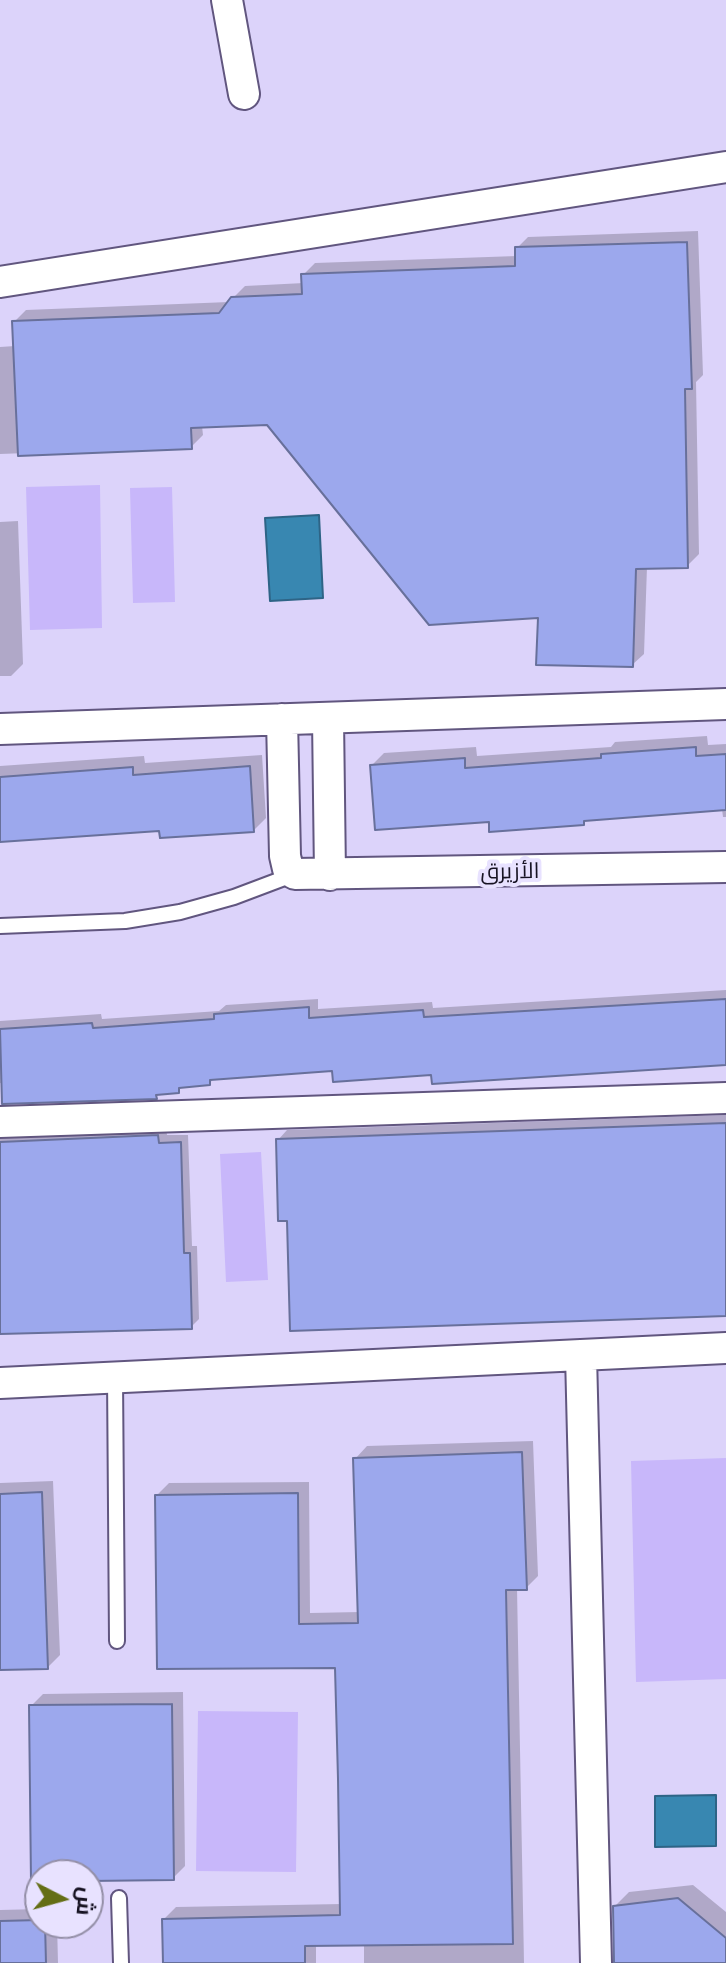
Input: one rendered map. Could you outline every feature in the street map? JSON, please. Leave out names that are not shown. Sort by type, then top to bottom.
[{"type":"street","points":[[236,1],[244,94]]},
{"type":"street","points":[[0,282],[726,167]]},
{"type":"street","points":[[0,729],[726,704]]},
{"type":"street","points":[[328,718],[330,875]]},
{"type":"street","points":[[282,719],[285,856],[288,869],[295,874]]},
{"type":"street","name":"الأزيرق","points":[[295,874],[726,867]]},
{"type":"street","points":[[0,1122],[726,1098]]},
{"type":"street","points":[[0,1383],[726,1348]]},
{"type":"street","points":[[581,1355],[596,1963]]},
{"type":"lane","points":[[0,926],[125,921],[180,912],[234,897],[295,874]]},
{"type":"lane","points":[[115,1376],[117,1641]]},
{"type":"lane","points":[[119,1898],[121,1963]]},
{"type":"shaded area","points":[[100,485],[102,628],[30,630],[26,487]]},
{"type":"shaded area","points":[[172,487],[175,602],[133,603],[130,488]]},
{"type":"shaded area","points":[[261,1152],[268,1280],[226,1282],[220,1154]]},
{"type":"shaded area","points":[[726,1458],[726,1679],[636,1682],[631,1461]]},
{"type":"shaded area","points":[[198,1711],[298,1712],[296,1872],[196,1871]]},
{"type":"water","points":[[319,515],[323,598],[270,601],[265,518]]},
{"type":"water","points":[[716,1795],[716,1846],[655,1847],[655,1796]]},
{"type":"building","points":[[687,242],[692,389],[685,389],[688,568],[636,569],[633,667],[536,665],[538,618],[429,625],[267,425],[191,428],[192,449],[18,456],[12,321],[219,313],[231,297],[302,294],[301,274],[515,266],[515,247]]},
{"type":"building","points":[[696,747],[696,756],[726,754],[726,810],[489,832],[489,822],[375,830],[370,765],[465,758],[465,768]]},
{"type":"building","points":[[250,766],[254,832],[160,838],[159,831],[0,842],[0,777],[133,767],[133,775]]},
{"type":"building","points":[[726,999],[726,1065],[432,1084],[431,1075],[333,1082],[332,1071],[210,1080],[210,1085],[179,1088],[179,1093],[156,1095],[157,1099],[2,1104],[0,1029],[92,1023],[93,1028],[214,1019],[214,1014],[309,1007],[309,1018],[423,1010],[424,1017]]},
{"type":"building","points":[[726,1123],[726,1316],[290,1331],[287,1221],[278,1221],[276,1139]]},
{"type":"building","points":[[158,1135],[159,1143],[181,1142],[184,1253],[190,1253],[192,1329],[0,1334],[0,1142]]},
{"type":"building","points":[[522,1452],[527,1590],[506,1590],[513,1944],[305,1946],[305,1963],[163,1963],[162,1919],[340,1915],[338,1779],[335,1668],[157,1669],[155,1495],[298,1493],[299,1624],[358,1623],[353,1458]]},
{"type":"building","points":[[42,1492],[48,1669],[0,1670],[0,1494]]},
{"type":"building","points":[[172,1704],[174,1880],[104,1881],[104,1859],[31,1859],[29,1705]]},
{"type":"building","points":[[678,1898],[726,1938],[726,1963],[614,1963],[613,1906]]},
{"type":"building","points":[[24,1920],[24,1939],[45,1939],[46,1963],[0,1963],[0,1921]]}]
